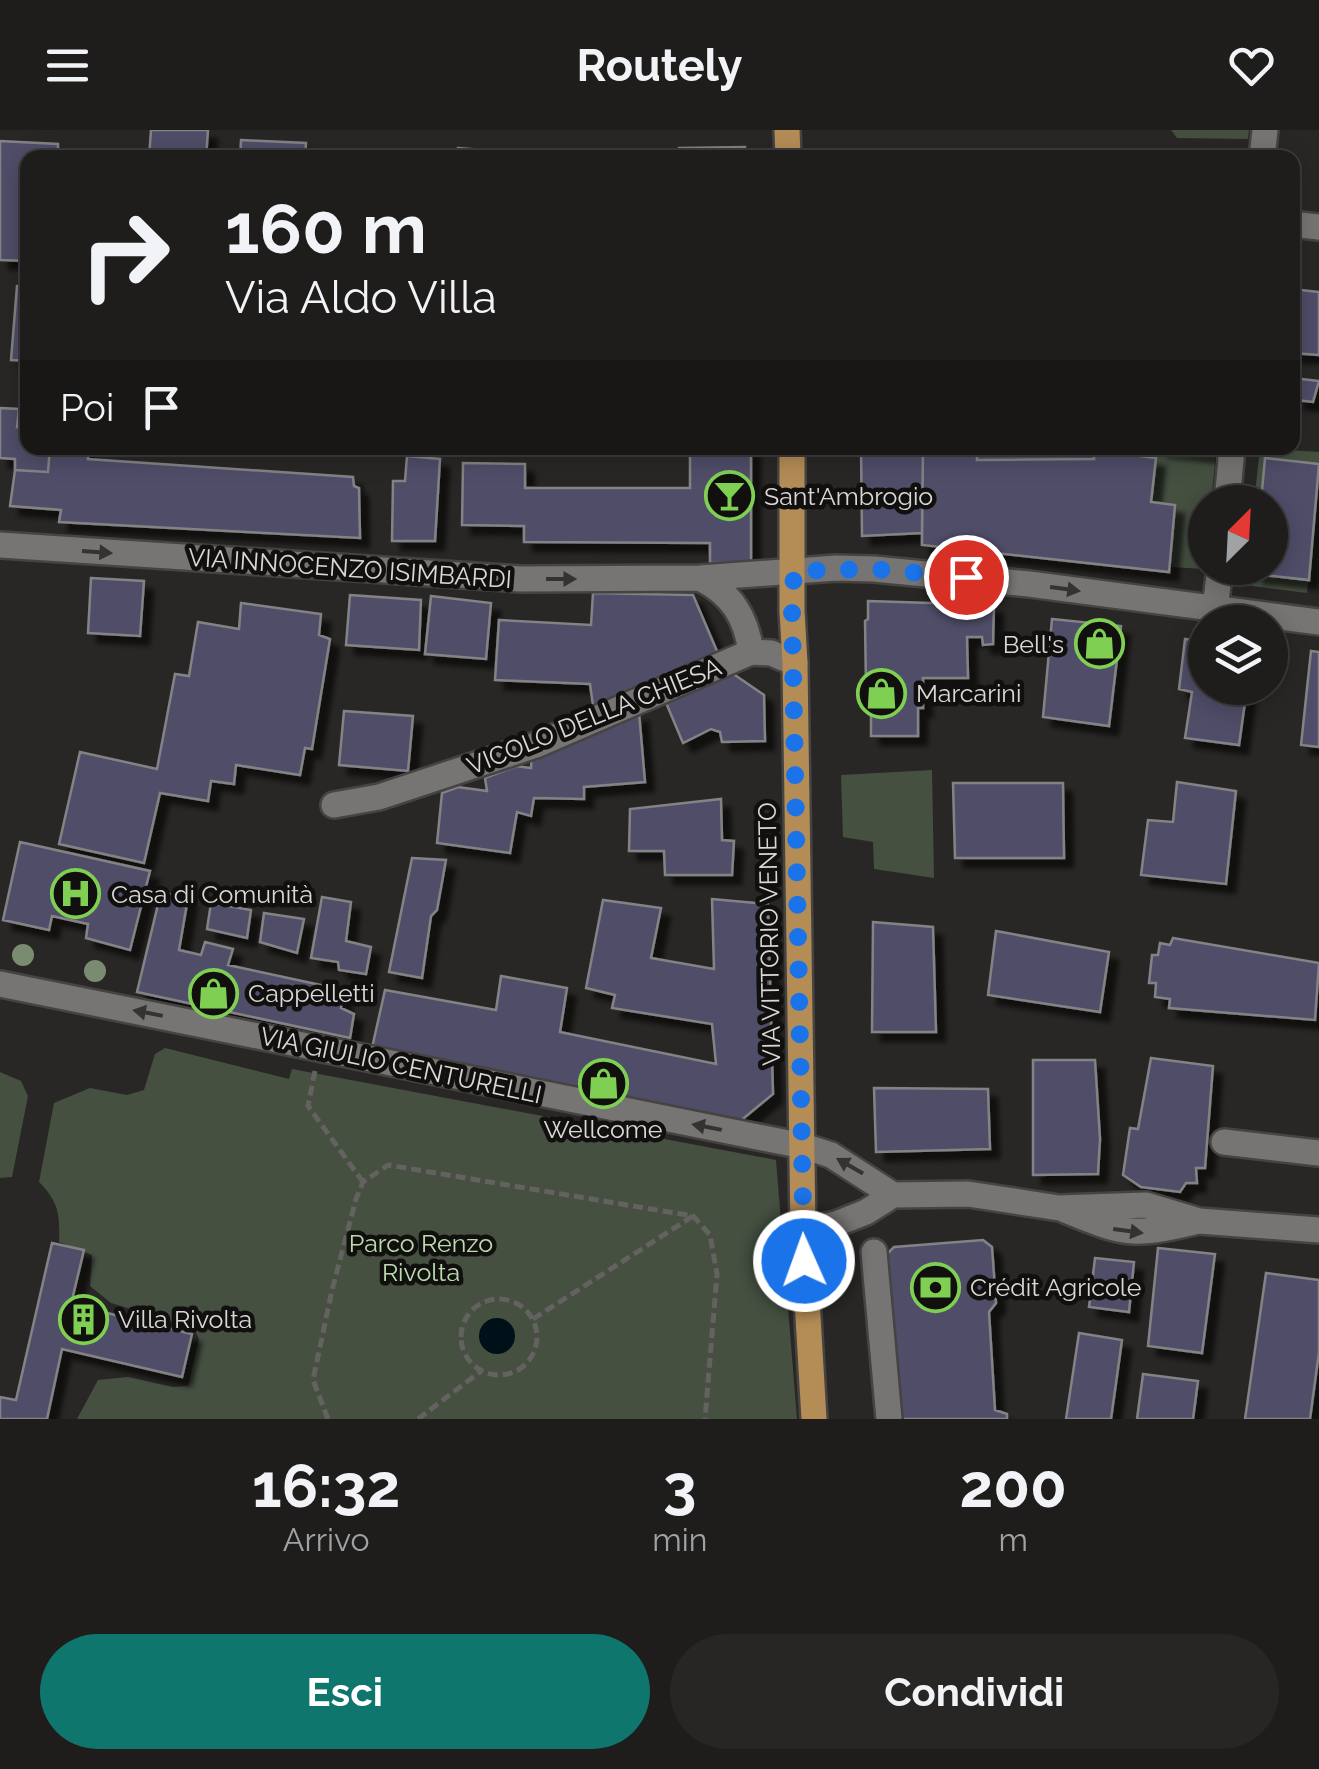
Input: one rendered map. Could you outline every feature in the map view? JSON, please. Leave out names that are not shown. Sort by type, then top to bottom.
[{"type":"main road","name":"VIA VITTORIO VENETO","points":[[792,455],[802,1231],[814,1419]]},
{"type":"street","points":[[1229,485],[1231,455]]},
{"type":"street","name":"VIA INNOCENZO ISIMBARDI","points":[[0,546],[521,580],[700,578],[836,568],[934,574],[1188,606]]},
{"type":"street","points":[[700,578],[731,599],[748,633],[751,652]]},
{"type":"street","name":"VIA INNOCENZO ISIMBARDI","points":[[1288,618],[1319,622]]},
{"type":"street","name":"VICOLO DELLA CHIESA","points":[[334,805],[380,797],[536,746],[751,652],[770,653],[795,663]]},
{"type":"street","name":"VIA GIULIO CENTURELLI","points":[[0,984],[803,1146],[831,1154],[894,1195]]},
{"type":"street","points":[[1224,1142],[1319,1153]]},
{"type":"street","points":[[802,1231],[836,1224],[894,1195],[968,1194],[1060,1208],[1131,1232],[1145,1233],[1199,1221],[1319,1230]]},
{"type":"street","points":[[874,1252],[889,1419]]},
{"type":"path","points":[[320,1049],[308,1106],[363,1182]]},
{"type":"path","points":[[328,1419],[314,1380],[332,1290],[363,1182],[388,1165],[693,1216],[710,1235],[716,1274],[705,1419]]},
{"type":"path","points":[[533,1319],[693,1216]]},
{"type":"path","points":[[504,1299],[520,1304],[533,1319],[537,1346],[524,1366],[506,1374],[481,1371],[469,1361],[461,1338],[462,1326],[473,1308],[484,1301],[504,1299]]},
{"type":"path","points":[[418,1419],[481,1371]]},
{"type":"green space","points":[[1171,130],[1249,130],[1248,139],[1177,138]]},
{"type":"green space","points":[[1319,452],[1319,491],[1307,593],[1245,585],[1288,585],[1288,485],[1256,485],[1259,455]]},
{"type":"green space","points":[[1132,455],[1216,455],[1213,485],[1188,485],[1188,568],[1171,567],[1175,506],[1151,502],[1155,458]]},
{"type":"green space","points":[[932,770],[934,878],[874,869],[873,842],[843,837],[841,775]]},
{"type":"green space","name":"Parco Renzo Rivolta","points":[[165,1048],[289,1079],[292,1069],[776,1160],[797,1419],[77,1419],[98,1380],[128,1377],[173,1387],[188,1386],[199,1339],[194,1328],[111,1303],[90,1286],[92,1255],[59,1242],[57,1209],[39,1182],[54,1103],[90,1088],[127,1095],[144,1090],[155,1054]]},
{"type":"green space","points":[[0,1072],[21,1081],[28,1096],[12,1177],[0,1178]]},
{"type":"shaded area","points":[[497,1318],[510,1323],[515,1336],[510,1349],[497,1354],[484,1349],[479,1336],[484,1323]]},
{"type":"building","points":[[151,130],[208,130],[207,150],[150,150]]},
{"type":"building","points":[[241,140],[306,143],[306,150],[240,150]]},
{"type":"building","points":[[0,141],[58,144],[58,150],[20,150],[20,261],[0,260]]},
{"type":"building","points":[[745,147],[745,150],[679,150]]},
{"type":"building","points":[[17,286],[20,286],[20,361],[11,360]]},
{"type":"building","points":[[1300,290],[1319,292],[1319,355],[1300,354]]},
{"type":"building","points":[[1300,379],[1319,381],[1313,402],[1300,400]]},
{"type":"building","points":[[0,408],[19,409],[20,455],[49,455],[48,472],[15,470],[15,459],[0,458]]},
{"type":"building","points":[[49,455],[88,455],[88,459],[353,477],[354,486],[359,488],[360,538],[59,522],[61,510],[10,506],[15,470],[48,472]]},
{"type":"building","points":[[690,455],[751,455],[751,563],[710,563],[710,543],[524,542],[524,526],[462,525],[463,463],[525,464],[525,488],[690,488]]},
{"type":"building","points":[[861,455],[923,455],[922,533],[862,536]]},
{"type":"building","points":[[923,455],[977,455],[977,460],[1094,459],[1094,455],[1156,458],[1151,502],[1175,505],[1169,572],[922,545]]},
{"type":"building","points":[[977,455],[1094,455],[1094,459],[977,460]]},
{"type":"building","points":[[407,456],[440,459],[435,541],[392,541],[393,481],[405,481]]},
{"type":"building","points":[[1265,458],[1319,464],[1309,580],[1288,578],[1288,485],[1263,485]]},
{"type":"building","points":[[91,578],[144,581],[140,636],[88,633]]},
{"type":"building","points":[[593,593],[693,595],[720,658],[594,713],[590,684],[495,680],[499,620],[591,625]]},
{"type":"building","points":[[350,595],[421,600],[419,650],[346,645]]},
{"type":"building","points":[[431,596],[491,603],[486,659],[425,654]]},
{"type":"building","points":[[868,601],[994,605],[993,644],[983,645],[982,637],[967,637],[968,678],[923,678],[918,736],[871,736],[871,688],[866,687]]},
{"type":"building","points":[[241,603],[321,614],[319,635],[330,639],[312,749],[305,748],[300,775],[236,765],[234,784],[211,781],[208,801],[160,793],[144,863],[59,844],[80,752],[157,769],[175,674],[189,676],[198,622],[239,629]]},
{"type":"building","points":[[1052,619],[1121,626],[1109,726],[1043,717]]},
{"type":"building","points":[[1185,639],[1188,639],[1188,691],[1179,689]]},
{"type":"building","points":[[1311,651],[1319,652],[1319,747],[1301,745]]},
{"type":"building","points":[[729,671],[764,695],[765,741],[722,742],[720,732],[711,729],[683,743],[664,698]]},
{"type":"building","points":[[1190,705],[1245,705],[1239,745],[1185,738]]},
{"type":"building","points":[[344,711],[413,716],[408,771],[339,765]]},
{"type":"building","points":[[639,712],[645,782],[584,787],[584,799],[534,798],[531,816],[517,812],[510,853],[437,843],[442,793],[458,787],[487,791],[485,778],[516,766],[531,768],[532,752]]},
{"type":"building","points":[[1177,782],[1236,791],[1226,884],[1141,875],[1148,820],[1173,822]]},
{"type":"building","points":[[953,783],[1063,783],[1064,858],[955,858]]},
{"type":"building","points":[[721,799],[722,840],[734,841],[732,875],[665,875],[664,851],[629,851],[630,809]]},
{"type":"building","name":"Casa di Comunità","points":[[20,842],[150,871],[130,950],[86,938],[88,924],[52,916],[49,930],[3,920]]},
{"type":"building","points":[[412,858],[446,860],[437,910],[431,916],[422,978],[389,972]]},
{"type":"building","points":[[161,892],[188,898],[179,950],[201,955],[205,942],[233,949],[228,965],[344,990],[341,1008],[354,1014],[350,1038],[137,992]]},
{"type":"building","points":[[322,897],[351,902],[346,941],[371,947],[366,974],[339,970],[338,962],[311,958]]},
{"type":"building","points":[[712,899],[768,904],[773,1094],[738,1123],[372,1048],[385,990],[496,1010],[501,976],[567,988],[560,1032],[716,1064],[712,1024],[612,1008],[615,995],[586,988],[603,900],[661,908],[651,958],[714,969]]},
{"type":"building","points":[[211,903],[251,910],[247,938],[207,929]]},
{"type":"building","points":[[264,913],[304,919],[297,953],[260,942]]},
{"type":"building","points":[[873,922],[933,927],[936,1032],[872,1032]]},
{"type":"building","points":[[996,931],[1109,952],[1100,1012],[988,995]]},
{"type":"building","points":[[1173,938],[1319,963],[1315,1020],[1169,1008],[1170,999],[1155,997],[1156,983],[1149,983],[1152,955],[1158,955],[1160,943],[1170,945]]},
{"type":"building","points":[[1151,1058],[1213,1066],[1205,1168],[1196,1168],[1197,1183],[1186,1183],[1180,1192],[1141,1187],[1123,1175],[1130,1128],[1138,1129]]},
{"type":"building","points":[[1033,1060],[1095,1060],[1098,1174],[1033,1175]]},
{"type":"building","points":[[874,1088],[988,1089],[990,1149],[876,1152]]},
{"type":"building","points":[[983,1240],[992,1247],[996,1303],[989,1312],[995,1410],[1007,1414],[1007,1419],[901,1419],[887,1254],[894,1247]]},
{"type":"building","name":"Villa Rivolta","points":[[52,1243],[84,1250],[71,1304],[192,1334],[182,1377],[62,1349],[47,1419],[0,1419],[0,1397],[16,1400]]},
{"type":"building","points":[[1158,1248],[1215,1254],[1202,1353],[1148,1346]]},
{"type":"building","points":[[1095,1258],[1134,1262],[1129,1312],[1089,1307]]},
{"type":"building","points":[[1266,1273],[1319,1280],[1319,1352],[1310,1419],[1245,1419]]},
{"type":"building","points":[[1079,1333],[1122,1340],[1111,1419],[1066,1419]]},
{"type":"building","points":[[1143,1374],[1198,1381],[1193,1419],[1137,1419]]},
{"type":"place","name":"Sant'Ambrogio","points":[[729,496]]},
{"type":"place","name":"Bell's","points":[[1099,644]]},
{"type":"place","name":"Marcarini","points":[[881,693]]},
{"type":"place","name":"Casa di Comunità","points":[[76,894]]},
{"type":"place","name":"Cappelletti","points":[[213,993]]},
{"type":"place","name":"Wellcome","points":[[603,1083]]},
{"type":"place","name":"Crédit Agricole","points":[[935,1287]]},
{"type":"place","name":"Villa Rivolta","points":[[83,1319]]},
{"type":"route","points":[[804,1261],[794,571],[874,569],[966,577]]}]
